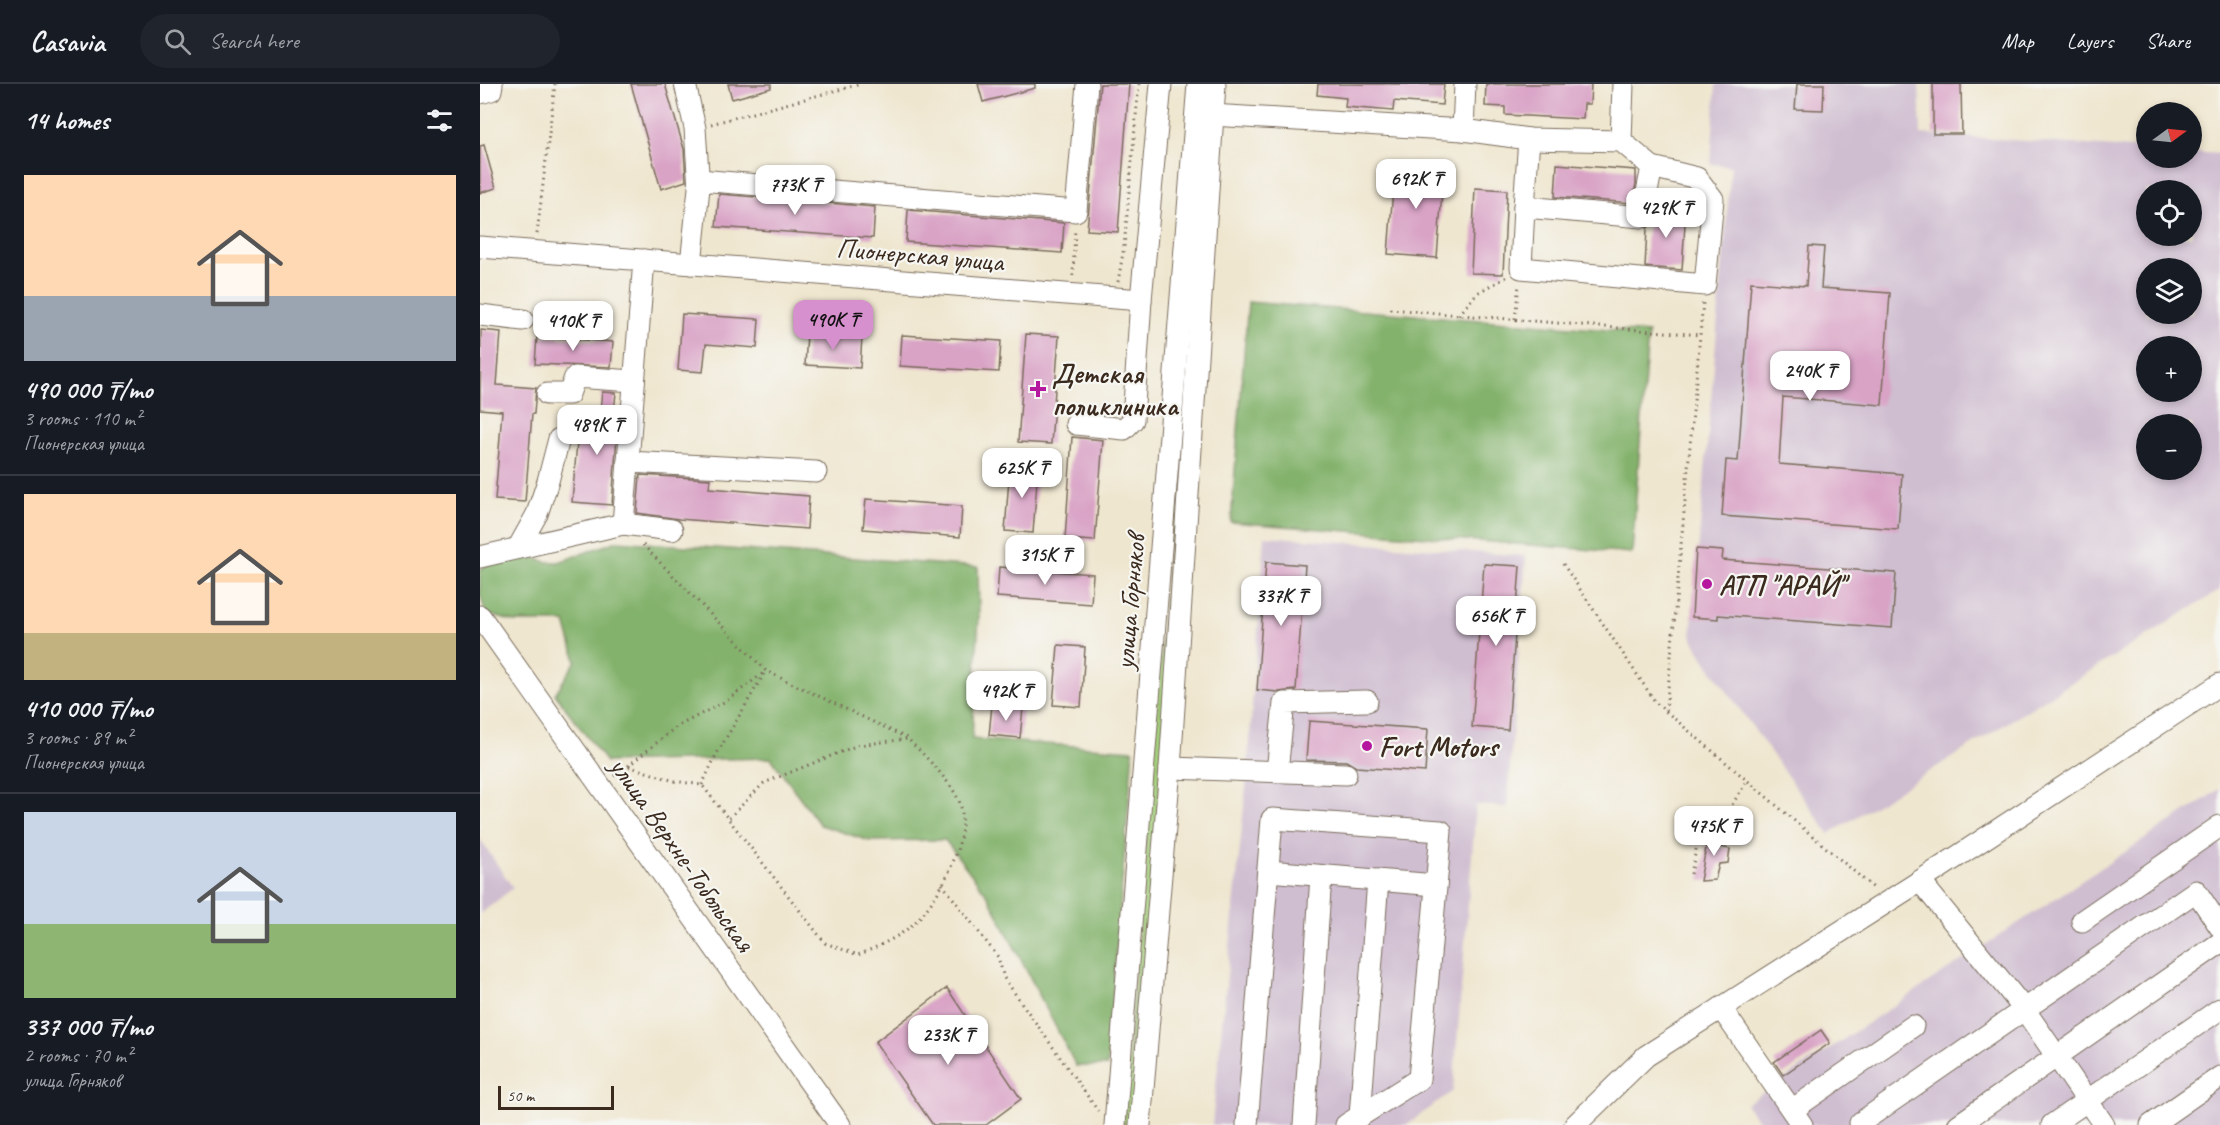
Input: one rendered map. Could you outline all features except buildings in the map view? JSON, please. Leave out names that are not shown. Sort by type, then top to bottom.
[{"type":"street","points":[[480,93],[491,90],[492,84]]},
{"type":"street","points":[[685,84],[695,128],[699,180],[691,264]]},
{"type":"street","points":[[699,180],[1076,211],[1088,84]]},
{"type":"street","points":[[1076,424],[1124,429],[1133,420],[1141,300],[1161,84]]},
{"type":"street","name":"улица Горняков","points":[[1109,1122],[1198,84]]},
{"type":"street","name":"улица Горняков","points":[[1140,1125],[1170,768],[1211,115],[1215,84]]},
{"type":"street","points":[[1462,130],[1465,84]]},
{"type":"street","points":[[1621,141],[1623,84]]},
{"type":"street","points":[[1211,115],[1462,130],[1529,140],[1621,141],[1652,167],[1697,178],[1713,198],[1705,285],[1521,268],[1529,140]]},
{"type":"street","points":[[1524,207],[1642,217],[1652,167]]},
{"type":"street","name":"Пионерская улица","points":[[480,247],[1141,300]]},
{"type":"street","points":[[623,524],[644,260]]},
{"type":"street","points":[[480,315],[523,320]]},
{"type":"street","points":[[547,394],[569,394],[575,377],[634,381]]},
{"type":"street","points":[[518,548],[537,514],[559,439]]},
{"type":"street","points":[[628,462],[816,472]]},
{"type":"street","points":[[480,557],[623,524],[672,530]]},
{"type":"street","name":"улица Верхне-Тобольская","points":[[480,616],[840,1125]]},
{"type":"street","points":[[1575,1125],[1646,1056],[1920,881],[2220,684]]},
{"type":"street","points":[[1277,772],[1284,703],[1367,701]]},
{"type":"street","points":[[1170,768],[1346,774]]},
{"type":"street","points":[[1247,1125],[1272,819],[1441,831],[1419,1079],[1353,1120]]},
{"type":"street","points":[[2082,921],[2219,829]]},
{"type":"street","points":[[1268,872],[1436,885]]},
{"type":"street","points":[[1304,1125],[1321,876]]},
{"type":"street","points":[[1353,1120],[1378,880]]},
{"type":"street","points":[[1920,881],[2024,1010],[2104,1125]]},
{"type":"street","points":[[1861,1125],[1860,1123],[2196,891],[2220,927]]},
{"type":"street","points":[[1958,1125],[2220,943]]},
{"type":"street","points":[[1721,1008],[1797,1117],[1913,1026]]},
{"type":"street","points":[[2052,1125],[2220,1009]]},
{"type":"street","points":[[2151,1125],[2220,1077]]},
{"type":"path","points":[[535,251],[555,84]]},
{"type":"path","points":[[695,128],[861,84]]},
{"type":"path","points":[[1124,247],[1139,84]]},
{"type":"path","points":[[1073,278],[1076,211]]},
{"type":"path","points":[[1459,315],[1477,293],[1521,268]]},
{"type":"path","points":[[1515,320],[1521,268]]},
{"type":"path","points":[[1666,712],[1705,285]]},
{"type":"path","points":[[1390,309],[1700,335]]},
{"type":"path","points":[[623,524],[766,671],[908,739],[948,781],[961,805],[963,831],[942,884],[930,906],[909,927],[858,955],[825,943],[702,785],[674,781],[628,766]]},
{"type":"path","points":[[1563,564],[1656,703],[1889,901]]},
{"type":"path","points":[[600,785],[628,766],[676,727],[726,701],[766,671]]},
{"type":"path","points":[[702,785],[716,755],[766,671]]},
{"type":"path","points":[[728,819],[764,783],[858,745],[908,739]]},
{"type":"path","points":[[1691,874],[1701,825],[1723,819],[1748,781]]},
{"type":"path","points":[[942,884],[998,957],[1004,978],[1109,1122]]},
{"type":"shaded area","points":[[1716,84],[1919,84],[1921,134],[2136,148],[2136,168],[2202,168],[2202,153],[2220,154],[2220,590],[1829,834],[1704,659],[1691,635],[1731,166],[1711,164]]},
{"type":"shaded area","points":[[1265,536],[1526,556],[1507,807],[1476,805],[1453,1091],[1406,1125],[1212,1125],[1246,787]]},
{"type":"shaded area","points":[[2220,789],[2220,1125],[1761,1125],[1746,1104]]},
{"type":"shaded area","points":[[480,839],[513,888],[480,914]]},
{"type":"green space","points":[[1207,84],[1217,84],[1133,1125],[1123,1125]]},
{"type":"green space","points":[[1248,302],[1648,333],[1632,553],[1231,522]]},
{"type":"green space","points":[[617,541],[978,567],[979,615],[972,739],[1133,750],[1107,1066],[1076,1066],[988,896],[945,840],[870,841],[820,825],[771,758],[606,762],[555,694],[576,661],[565,622],[515,622],[486,614],[480,594],[480,569],[494,561],[527,556],[547,562],[559,562]]},
{"type":"place","name":"Детская поликлиника","points":[[1038,389]]},
{"type":"place","name":"АТП \"АРАЙ\"","points":[[1707,584]]},
{"type":"place","name":"Fort Motors","points":[[1367,746]]}]
